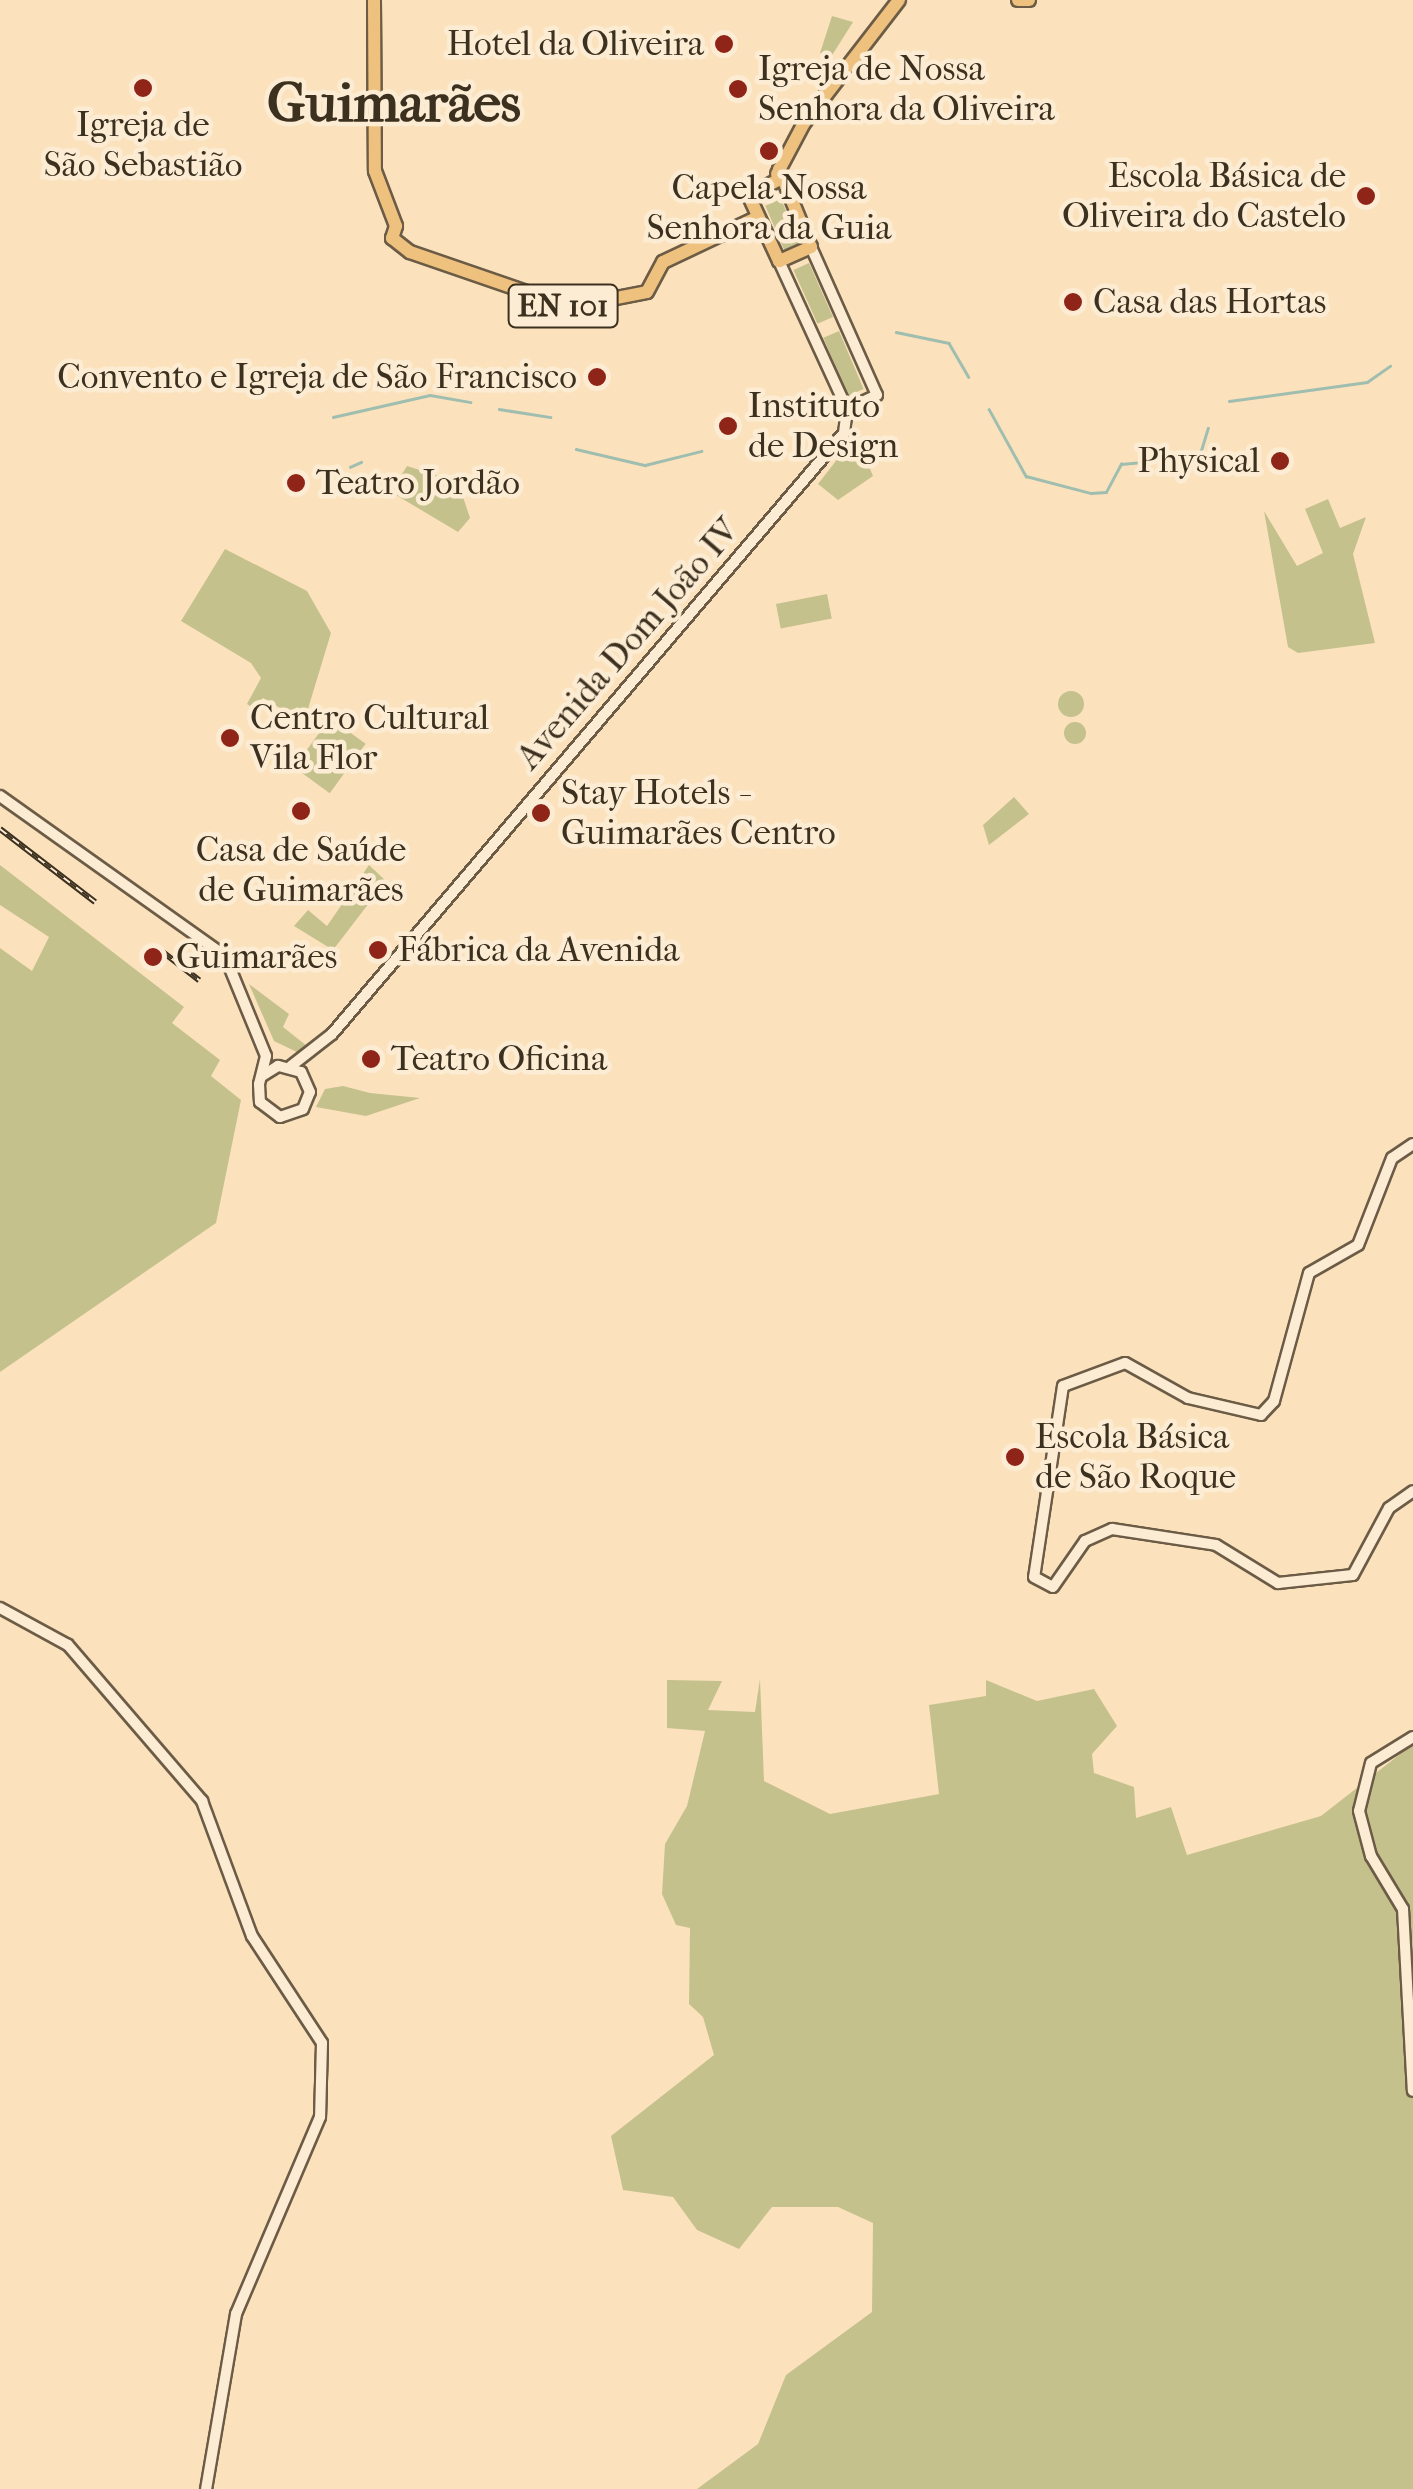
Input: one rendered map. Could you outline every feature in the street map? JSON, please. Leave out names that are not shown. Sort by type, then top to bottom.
[{"type":"main road","name":"EN 101","points":[[374,0],[374,150],[392,238],[450,269],[570,308],[647,292],[663,262],[758,217]]},
{"type":"main road","points":[[778,176],[811,247],[778,261],[749,196],[778,176],[898,0]]},
{"type":"main road","points":[[1018,0],[1029,0]]},
{"type":"street","name":"Avenida Dom João IV","points":[[288,1066],[321,1046],[840,438],[848,410],[877,395],[811,247]]},
{"type":"street","points":[[778,261],[848,410]]},
{"type":"street","points":[[0,796],[50,827],[225,956],[259,1036],[260,1102],[272,1114],[296,1114],[310,1092],[259,1036]]},
{"type":"street","name":"Avenida Dom João IV","points":[[310,1092],[321,1046]]},
{"type":"street","points":[[262,1076],[288,1066]]},
{"type":"street","points":[[1413,1144],[1392,1158],[1358,1245],[1308,1274],[1274,1401],[1261,1415],[1188,1398],[1124,1363],[1063,1386],[1034,1577],[1044,1588],[1058,1584],[1084,1541],[1112,1529],[1216,1545],[1278,1583],[1353,1574],[1389,1508],[1413,1490]]},
{"type":"street","points":[[0,1608],[50,1631],[111,1688],[221,1832],[252,1936],[315,2030],[327,2082],[236,2314],[206,2489]]},
{"type":"street","points":[[1413,1736],[1371,1763],[1359,1811],[1371,1856],[1404,1909],[1413,2090]]},
{"type":"shaded area","points":[[832,16],[853,22],[831,57],[820,53]]},
{"type":"shaded area","points":[[781,199],[801,245],[785,252],[765,206]]},
{"type":"shaded area","points":[[809,263],[833,317],[817,324],[793,270]]},
{"type":"shaded area","points":[[839,331],[864,389],[848,396],[823,338]]},
{"type":"shaded area","points":[[856,435],[873,476],[838,500],[818,484]]},
{"type":"shaded area","points":[[407,466],[458,482],[470,518],[458,532],[391,492]]},
{"type":"shaded area","points":[[1328,499],[1340,528],[1366,517],[1353,554],[1375,643],[1298,653],[1288,647],[1264,511],[1297,566],[1323,553],[1305,509]]},
{"type":"shaded area","points":[[225,549],[307,591],[331,633],[304,722],[263,698],[255,709],[247,704],[261,678],[251,663],[181,621]]},
{"type":"shaded area","points":[[827,594],[832,619],[781,628],[776,604]]},
{"type":"shaded area","points":[[1071,691],[1080,695],[1084,704],[1080,713],[1071,717],[1062,713],[1058,704],[1062,695]]},
{"type":"shaded area","points":[[330,718],[366,744],[330,793],[294,767]]},
{"type":"shaded area","points":[[1075,722],[1083,725],[1083,741],[1075,744],[1067,741],[1064,733],[1067,725]]},
{"type":"shaded area","points":[[1014,797],[1029,814],[989,845],[983,825]]},
{"type":"shaded area","points":[[0,865],[184,1007],[172,1023],[220,1060],[211,1076],[241,1100],[216,1223],[0,1372],[0,948],[32,971],[49,937],[0,905]]},
{"type":"shaded area","points":[[369,865],[386,881],[333,950],[294,926],[308,910],[327,926]]},
{"type":"shaded area","points":[[249,984],[289,1014],[283,1027],[307,1046],[301,1054],[274,1041]]},
{"type":"shaded area","points":[[343,1086],[420,1098],[366,1116],[316,1107],[325,1089]]},
{"type":"shaded area","points":[[760,1679],[764,1781],[830,1814],[939,1794],[929,1705],[986,1696],[986,1680],[1037,1701],[1094,1689],[1117,1726],[1092,1754],[1094,1773],[1134,1787],[1136,1818],[1171,1807],[1187,1855],[1321,1816],[1413,1744],[1413,2489],[697,2489],[758,2444],[786,2375],[872,2312],[873,2223],[838,2207],[772,2207],[739,2249],[697,2230],[673,2197],[623,2190],[611,2136],[714,2055],[703,2017],[689,2004],[690,1928],[676,1925],[662,1894],[665,1844],[687,1806],[705,1731],[667,1728],[667,1680],[722,1681],[708,1710],[755,1712]]},
{"type":"waterway","points":[[896,332],[949,343],[969,377]]},
{"type":"waterway","points":[[1229,401],[1367,382],[1390,366]]},
{"type":"waterway","points":[[333,417],[430,395],[470,402]]},
{"type":"waterway","points":[[499,409],[550,417]]},
{"type":"waterway","points":[[989,409],[1026,476],[1091,493],[1106,492],[1121,464],[1199,457],[1208,428]]},
{"type":"waterway","points":[[576,449],[645,465],[701,451]]},
{"type":"waterway","points":[[350,467],[361,462]]},
{"type":"railway","points":[[0,829],[95,902]]},
{"type":"railway","points":[[159,949],[199,980]]},
{"type":"place","name":"Hotel da Oliveira","points":[[724,44]]},
{"type":"place","name":"Igreja de São Sebastião","points":[[143,88]]},
{"type":"place","name":"Igreja de Nossa Senhora da Oliveira","points":[[738,89]]},
{"type":"place","name":"Capela Nossa Senhora da Guia","points":[[769,151]]},
{"type":"place","name":"Escola Básica de Oliveira do Castelo","points":[[1366,196]]},
{"type":"place","name":"Casa das Hortas","points":[[1073,302]]},
{"type":"place","name":"Convento e Igreja de São Francisco","points":[[597,377]]},
{"type":"place","name":"Instituto de Design","points":[[728,426]]},
{"type":"place","name":"Physical","points":[[1280,461]]},
{"type":"place","name":"Teatro Jordão","points":[[296,483]]},
{"type":"place","name":"Centro Cultural Vila Flor","points":[[230,738]]},
{"type":"place","name":"Casa de Saúde de Guimarães","points":[[301,811]]},
{"type":"place","name":"Stay Hotels - Guimarães Centro","points":[[541,813]]},
{"type":"place","name":"Fábrica da Avenida","points":[[378,950]]},
{"type":"place","name":"Guimarães","points":[[153,957]]},
{"type":"place","name":"Teatro Oficina","points":[[371,1059]]},
{"type":"place","name":"Escola Básica de São Roque","points":[[1015,1457]]},
{"type":"district","name":"Guimarães","points":[[394,104]]}]
